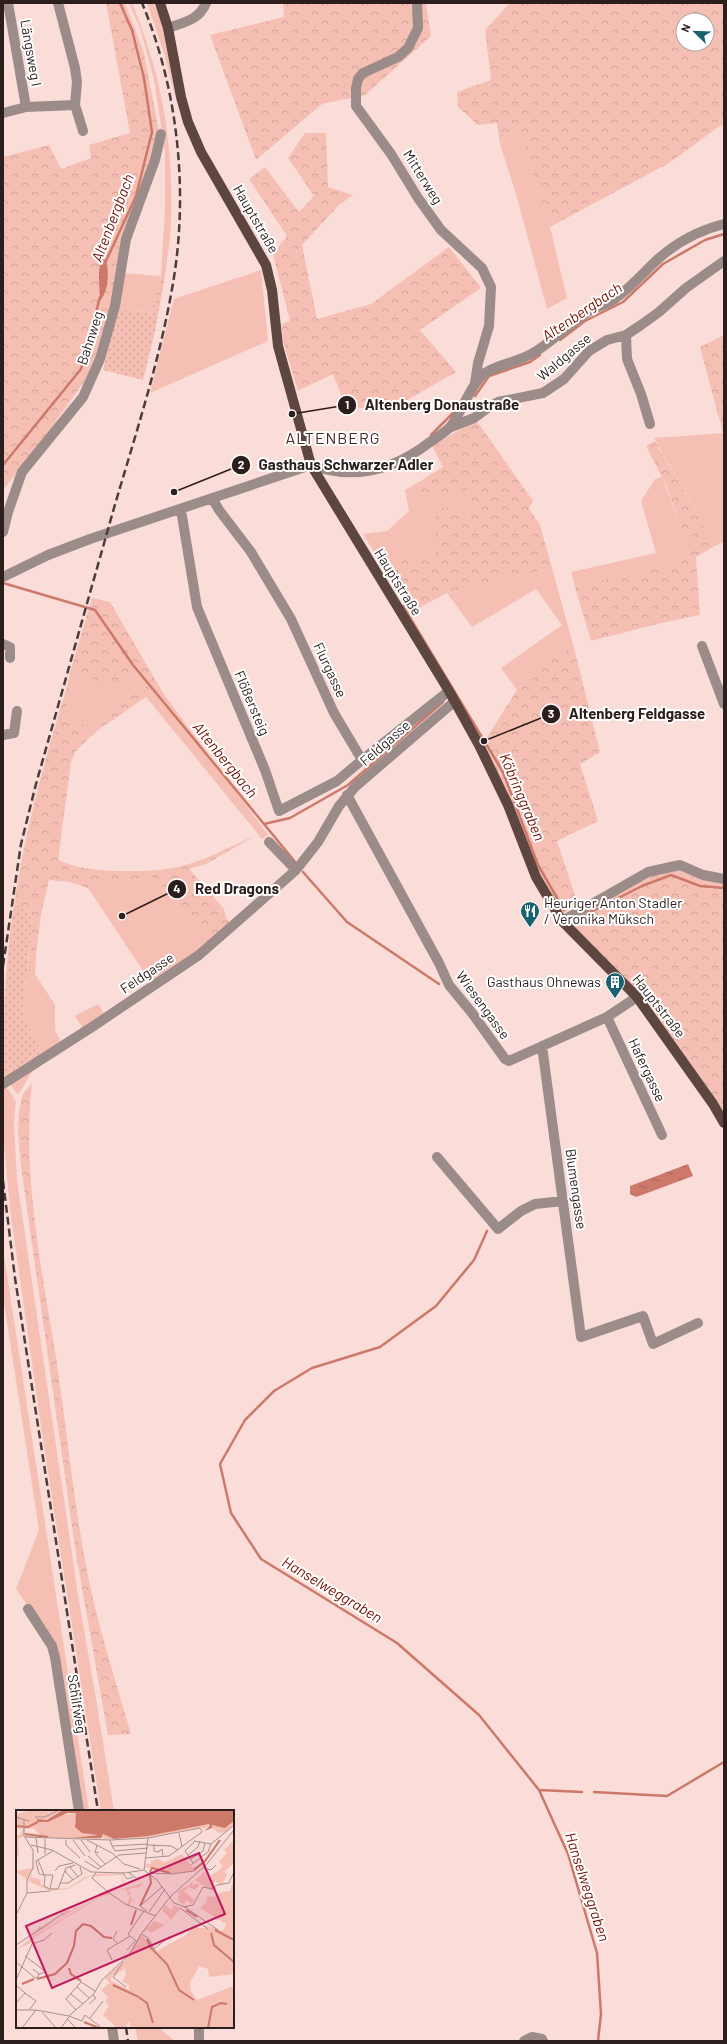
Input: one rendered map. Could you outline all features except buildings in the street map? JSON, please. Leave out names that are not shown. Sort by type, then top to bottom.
[{"type":"main road","name":"Hauptstraße","points":[[160,3],[168,28],[181,97],[188,122],[201,152],[266,265],[272,290],[278,346],[293,406],[311,465],[455,701],[489,763],[536,877],[562,921],[637,997],[713,1104],[724,1123]]},
{"type":"street","name":"Längsweg I","points":[[8,3],[26,107]]},
{"type":"street","points":[[58,3],[75,68],[77,82],[76,105],[83,131]]},
{"type":"street","points":[[168,28],[196,18],[202,13],[206,3]]},
{"type":"street","name":"Mitterweg","points":[[417,3],[418,28],[408,48],[398,57],[363,73],[358,79],[356,88],[356,106],[391,154],[418,198],[441,230],[482,268],[491,287],[489,326],[474,383],[469,398],[451,427]]},
{"type":"street","points":[[3,113],[26,107],[76,105]]},
{"type":"street","name":"Bahnweg","points":[[3,532],[8,512],[22,472],[82,397],[100,359],[108,336],[115,306],[126,240],[155,160],[161,134]]},
{"type":"street","points":[[474,383],[486,373],[534,353],[587,312],[616,299],[659,258],[677,244],[707,228],[724,224]]},
{"type":"street","name":"Waldgasse","points":[[451,427],[474,418],[498,402],[543,393],[564,379],[588,351],[607,340],[626,334],[659,312],[686,288],[724,261]]},
{"type":"street","points":[[626,334],[627,359],[641,394],[650,424]]},
{"type":"street","points":[[3,577],[48,555],[90,539],[181,510],[311,465],[325,470],[342,472],[363,472],[382,469],[418,451],[451,427]]},
{"type":"street","name":"Flurgasse","points":[[212,498],[219,510],[251,552],[291,619],[334,713],[362,760]]},
{"type":"street","name":"Flößersteig","points":[[181,510],[197,606],[265,770],[279,811],[337,780],[362,760]]},
{"type":"street","points":[[3,644],[10,647],[10,658]]},
{"type":"street","points":[[702,646],[724,704]]},
{"type":"street","points":[[362,760],[449,692]]},
{"type":"street","name":"Feldgasse","points":[[3,1084],[92,1027],[199,955],[296,870],[318,842],[347,795],[455,701]]},
{"type":"street","points":[[3,735],[14,734],[17,712]]},
{"type":"street","name":"Wiesengasse","points":[[347,795],[439,963],[449,986],[472,1013],[505,1059],[509,1061],[607,1017],[637,997]]},
{"type":"street","points":[[269,842],[296,870]]},
{"type":"street","points":[[562,921],[648,872],[680,865],[703,875],[724,879]]},
{"type":"street","name":"Hafergasse","points":[[607,1017],[662,1135]]},
{"type":"street","name":"Blumengasse","points":[[542,1046],[581,1337],[643,1316],[653,1344],[698,1323]]},
{"type":"street","points":[[437,1157],[498,1229],[521,1211],[534,1204],[563,1201]]},
{"type":"street","name":"Schilfweg","points":[[28,1609],[52,1646],[55,1657],[79,1810]]},
{"type":"street","points":[[112,2028],[114,2041]]},
{"type":"street","points":[[199,2041],[200,2028]]},
{"type":"street","points":[[524,2041],[532,2037],[542,2038],[543,2041]]},
{"type":"green space","points":[[106,3],[125,3],[144,53],[159,132],[105,337],[87,378],[31,456],[3,490],[3,157],[49,145],[61,169],[91,158],[89,145],[130,133]]},
{"type":"green space","points":[[129,3],[132,3],[151,55],[164,108],[168,135],[171,219],[170,240],[165,276],[161,276],[165,209],[165,152],[154,79],[140,28]]},
{"type":"green space","points":[[147,3],[153,3],[162,21],[176,101],[164,53]]},
{"type":"green space","points":[[283,3],[426,3],[431,36],[365,95],[322,104],[256,160],[210,35],[284,17]]},
{"type":"green space","points":[[510,3],[724,3],[724,123],[669,163],[550,227],[521,135],[507,133],[500,144],[497,123],[478,125],[458,107],[457,92],[491,80],[485,30]]},
{"type":"green space","points":[[305,133],[326,133],[328,187],[353,195],[340,204],[302,245],[317,319],[371,304],[449,247],[481,288],[420,330],[456,372],[390,410],[346,407],[333,374],[298,391],[283,342],[282,324],[290,321],[273,254],[287,236],[249,179],[265,167],[299,212],[314,196],[288,158]]},
{"type":"green space","points":[[507,133],[521,135],[550,227],[567,298],[547,309],[516,194],[500,144]]},
{"type":"green space","points":[[261,270],[268,341],[150,393],[174,299]]},
{"type":"green space","points":[[122,273],[161,276],[153,313],[117,309]]},
{"type":"green space","points":[[161,276],[165,276],[155,331],[143,380],[103,370],[117,309],[152,313]]},
{"type":"green space","points":[[724,335],[724,433],[723,433],[700,347]]},
{"type":"green space","points":[[476,420],[533,501],[529,509],[540,525],[552,568],[447,593],[411,612],[380,561],[436,554],[436,508],[457,507],[468,522],[470,489],[424,498],[417,483],[443,467],[432,446]]},
{"type":"green space","points":[[724,433],[724,542],[715,546],[654,438]]},
{"type":"green space","points":[[655,441],[715,546],[696,557],[700,615],[661,623],[591,641],[575,587],[687,559],[688,545],[666,485],[646,446]]},
{"type":"green space","points":[[662,477],[688,545],[687,559],[575,587],[571,572],[656,553],[641,501],[655,479]]},
{"type":"green space","points":[[417,483],[424,498],[470,488],[468,522],[436,508],[436,554],[380,561],[363,534],[387,531],[409,511],[405,490]]},
{"type":"green space","points":[[552,568],[574,648],[531,668],[518,691],[501,668],[562,625],[536,589],[472,627],[447,593]]},
{"type":"green space","points":[[92,598],[110,602],[163,693],[150,693],[134,673],[119,686],[98,687],[94,679],[81,678],[78,671],[71,669]]},
{"type":"green space","points":[[574,648],[600,752],[580,764],[598,821],[557,841],[578,904],[563,914],[532,860],[484,742],[531,668]]},
{"type":"green space","points":[[71,669],[78,671],[81,678],[94,679],[119,686],[134,673],[150,693],[163,693],[268,835],[262,839],[138,687],[101,717],[101,728],[90,737],[82,722],[63,721],[71,688],[67,687]]},
{"type":"green space","points":[[67,687],[71,688],[63,721],[82,722],[90,737],[75,752],[71,762],[58,860],[79,867],[100,870],[151,871],[195,862],[258,834],[206,864],[189,869],[224,909],[226,918],[231,923],[209,942],[190,922],[155,877],[114,881],[88,888],[69,882],[49,880],[41,914],[36,954],[29,953],[32,918],[26,907],[14,905],[36,795]]},
{"type":"green space","points":[[138,687],[146,697],[101,728],[101,717]]},
{"type":"green space","points":[[681,868],[724,883],[724,1114],[639,996],[567,921],[653,873]]},
{"type":"green space","points":[[155,877],[190,922],[209,942],[151,983],[88,888],[114,881]]},
{"type":"green space","points":[[14,905],[26,907],[32,919],[23,1016],[42,1055],[3,1081],[5,993],[8,949]]},
{"type":"green space","points":[[29,953],[36,954],[35,974],[55,1005],[55,1030],[61,1042],[42,1055],[23,1016]]},
{"type":"green space","points":[[98,1004],[104,1013],[83,1028],[75,1016]]},
{"type":"green space","points":[[37,1064],[18,1095],[9,1083]]},
{"type":"green space","points":[[32,1083],[29,1152],[31,1186],[39,1255],[56,1357],[81,1539],[93,1599],[106,1650],[131,1734],[108,1735],[76,1554],[21,1166],[18,1132],[19,1110],[23,1094]]},
{"type":"green space","points":[[4,1086],[9,1090],[16,1102],[14,1122],[17,1180],[78,1595],[114,1810],[101,1810],[43,1440],[10,1209],[3,1133]]},
{"type":"green space","points":[[3,1248],[89,1810],[82,1810],[56,1646],[16,1589],[39,1530],[3,1296]]},
{"type":"green space","points":[[135,2028],[159,2028],[175,2041],[138,2041]]},
{"type":"water","points":[[106,259],[108,281],[103,297],[100,301],[100,266],[101,261]]},
{"type":"water","points":[[688,1164],[693,1176],[636,1197],[630,1194],[630,1186]]},
{"type":"waterway","name":"Altenbergbach","points":[[106,261],[136,196],[152,132],[144,78],[132,30],[120,3]]},
{"type":"waterway","name":"Altenbergbach","points":[[560,340],[585,321],[623,302],[663,264],[705,240],[724,234]]},
{"type":"waterway","name":"Altenbergbach","points":[[3,465],[81,369],[100,297]]},
{"type":"waterway","name":"Altenbergbach","points":[[475,396],[489,376],[530,362],[540,355]]},
{"type":"waterway","name":"Altenbergbach","points":[[431,435],[454,412]]},
{"type":"waterway","name":"Altenbergbach","points":[[3,583],[95,610],[133,665],[264,824],[290,818],[348,785],[443,702]]},
{"type":"waterway","name":"Köbringgraben","points":[[403,606],[503,772],[538,865],[564,910]]},
{"type":"waterway","name":"Hanselweggraben","points":[[264,824],[296,863]]},
{"type":"waterway","name":"Hanselweggraben","points":[[303,872],[347,922],[439,984]]},
{"type":"waterway","name":"Köbringgraben","points":[[577,919],[642,886],[671,875],[700,886],[724,888]]},
{"type":"waterway","name":"Hanselweggraben","points":[[487,1231],[474,1260],[436,1306],[380,1347],[312,1368],[274,1391],[245,1420],[220,1464],[231,1513],[261,1559],[397,1643],[479,1715],[539,1790],[568,1854],[597,1953],[601,2014],[598,2041]]},
{"type":"waterway","points":[[594,1792],[667,1796],[724,1762]]},
{"type":"waterway","points":[[539,1790],[582,1792]]},
{"type":"railway","points":[[3,966],[21,844],[36,784],[153,372],[167,317],[172,289],[180,217],[180,181],[177,144],[165,72],[155,37],[142,3]]},
{"type":"railway","points":[[3,1181],[15,1278],[98,1810]]},
{"type":"railway","points":[[126,2028],[128,2041]]},
{"type":"place","name":"Altenberg Donaustraße","points":[[292,414]]},
{"type":"place","name":"Gasthaus Schwarzer Adler","points":[[174,492]]},
{"type":"place","name":"Altenberg Feldgasse","points":[[484,741]]},
{"type":"place","name":"Red Dragons","points":[[122,916]]},
{"type":"place","name":"Heuriger Anton Stadler / Veronika Müksch","points":[[530,928]]},
{"type":"place","name":"Gasthaus Ohnewas","points":[[615,999]]},
{"type":"district","name":"ALTENBERG","points":[[333,438]]}]
